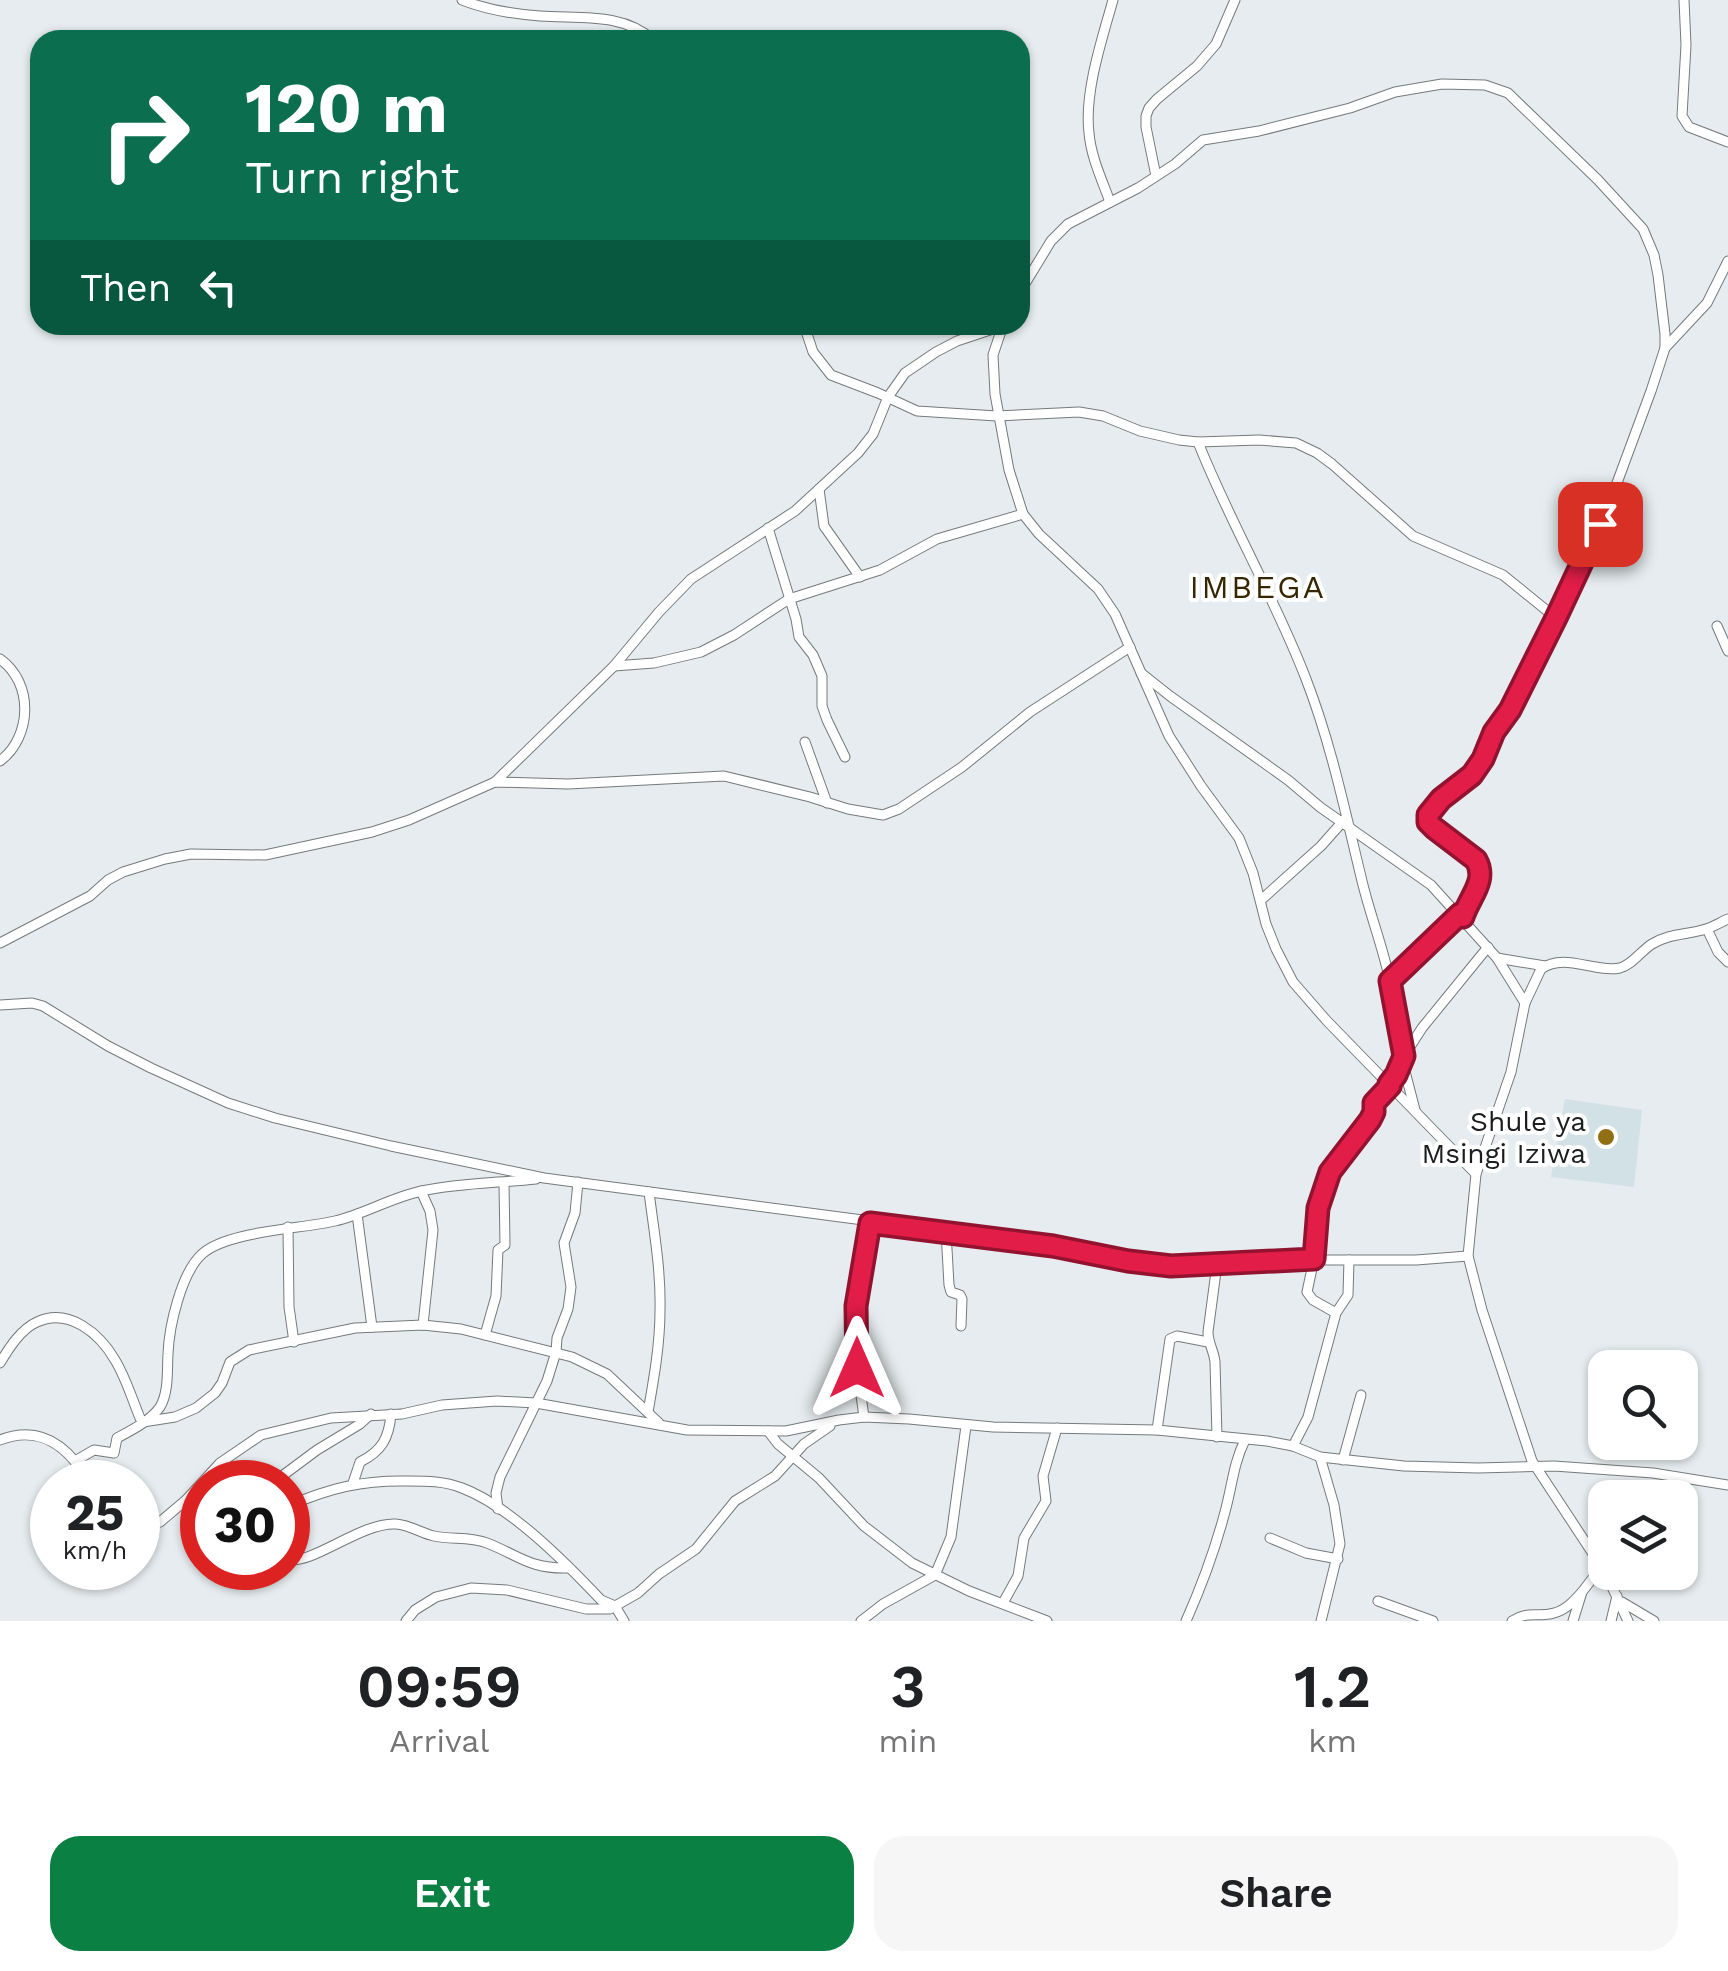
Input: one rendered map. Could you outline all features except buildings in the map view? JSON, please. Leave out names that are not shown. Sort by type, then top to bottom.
[{"type":"street","points":[[462,0],[518,14],[618,21],[640,30]]},
{"type":"street","points":[[1110,202],[1088,128],[1094,68],[1114,0]]},
{"type":"street","points":[[1156,176],[1146,127],[1149,108],[1216,44],[1235,0]]},
{"type":"street","points":[[1684,0],[1682,116],[1689,127],[1728,142]]},
{"type":"street","points":[[1030,276],[1062,230],[1175,164],[1195,145],[1418,88],[1465,83],[1508,93],[1643,229],[1658,275],[1665,348]]},
{"type":"street","points":[[1390,981],[1461,916],[1481,878],[1480,865],[1473,856],[1434,828],[1428,815],[1478,768],[1494,732],[1510,710],[1614,491],[1665,348],[1707,303],[1728,261]]},
{"type":"street","points":[[807,335],[813,352],[831,375],[920,411],[997,416],[1091,413],[1140,431],[1198,442],[1284,441],[1308,448],[1332,464],[1412,536],[1503,576],[1556,618]]},
{"type":"street","points":[[0,944],[90,896],[123,872],[191,854],[265,855],[372,832],[495,782],[614,666],[691,579],[794,511],[867,443],[888,397],[905,373],[971,335]]},
{"type":"street","points":[[999,335],[992,364],[997,416],[1022,514],[1098,589],[1115,614],[1169,736],[1239,838],[1266,924],[1293,982],[1476,1174]]},
{"type":"street","points":[[1198,442],[1300,662],[1321,722],[1390,981],[1416,1114]]},
{"type":"street","points":[[819,489],[824,526],[860,577]]},
{"type":"street","points":[[614,666],[700,652],[734,636],[789,598],[880,570],[938,538],[1022,514]]},
{"type":"street","points":[[768,528],[799,638],[813,655],[822,676],[826,720],[845,757]]},
{"type":"street","points":[[1717,626],[1728,651]]},
{"type":"street","points":[[495,782],[568,784],[724,776],[883,816],[964,765],[1030,712],[1130,647]]},
{"type":"street","points":[[0,659],[17,676],[25,718],[17,742],[0,761]]},
{"type":"street","points":[[1139,671],[1431,884],[1497,958],[1525,1003]]},
{"type":"street","points":[[805,742],[827,802]]},
{"type":"street","points":[[1261,900],[1347,822]]},
{"type":"street","points":[[1497,958],[1545,966],[1558,962],[1618,968],[1672,934],[1707,929],[1728,919]]},
{"type":"street","points":[[1707,929],[1718,952],[1728,962]]},
{"type":"street","points":[[1336,1313],[1308,1294],[1307,1287],[1314,1259],[1318,1208],[1330,1172],[1370,1120],[1377,1098],[1396,1075],[1422,1028],[1488,947]]},
{"type":"street","points":[[1545,966],[1525,1003],[1511,1072],[1476,1174],[1468,1256],[1482,1310],[1535,1466],[1588,1546]]},
{"type":"street","points":[[0,1005],[38,1004],[151,1068],[276,1118],[544,1178],[1053,1246],[1151,1264],[1468,1256]]},
{"type":"street","points":[[78,1460],[94,1450],[114,1454],[117,1438],[157,1410],[168,1374],[170,1328],[176,1304],[202,1254],[226,1242],[320,1224],[421,1191],[544,1178]]},
{"type":"street","points":[[498,1509],[500,1477],[546,1381],[570,1298],[564,1243],[575,1213],[578,1182]]},
{"type":"street","points":[[485,1336],[496,1296],[498,1250],[505,1246],[504,1183]]},
{"type":"street","points":[[421,1191],[433,1230],[423,1325]]},
{"type":"street","points":[[648,1412],[660,1310],[650,1192]]},
{"type":"street","points":[[357,1214],[372,1327]]},
{"type":"street","points":[[864,1417],[857,1368],[856,1306],[870,1223]]},
{"type":"street","points":[[288,1228],[288,1290],[294,1342]]},
{"type":"street","points":[[946,1232],[949,1286],[951,1292],[962,1298],[961,1326]]},
{"type":"street","points":[[1293,1446],[1308,1417],[1336,1313],[1348,1295],[1349,1260]]},
{"type":"street","points":[[1217,1264],[1208,1323],[1208,1342],[1215,1362],[1217,1437]]},
{"type":"street","points":[[0,1362],[34,1322],[60,1319],[78,1323],[90,1330],[114,1358],[143,1422]]},
{"type":"street","points":[[143,1422],[175,1417],[196,1408],[215,1393],[230,1362],[243,1352],[372,1327],[423,1325],[450,1327],[556,1352],[607,1374],[661,1425]]},
{"type":"street","points":[[1157,1430],[1170,1339],[1180,1336],[1208,1342]]},
{"type":"street","points":[[1344,1460],[1361,1395]]},
{"type":"street","points":[[160,1522],[220,1462],[261,1436],[331,1418],[486,1402],[536,1403],[687,1430],[768,1431],[864,1417],[966,1426],[1157,1430],[1267,1441],[1344,1460],[1450,1468],[1535,1466],[1653,1473],[1728,1486]]},
{"type":"street","points":[[304,1460],[370,1414]]},
{"type":"street","points":[[353,1484],[360,1462],[374,1455],[386,1441],[392,1414]]},
{"type":"street","points":[[406,1621],[436,1597],[471,1588],[507,1590],[597,1611],[615,1607],[696,1549],[735,1501],[775,1476],[804,1444],[839,1420]]},
{"type":"street","points":[[861,1621],[883,1604],[935,1576],[951,1537],[966,1426]]},
{"type":"street","points":[[1003,1603],[1018,1576],[1024,1538],[1046,1501],[1043,1476],[1057,1428]]},
{"type":"street","points":[[768,1431],[852,1515],[912,1563],[969,1592],[1047,1621]]},
{"type":"street","points":[[0,1440],[24,1434],[36,1436],[55,1442],[75,1460]]},
{"type":"street","points":[[1186,1621],[1218,1538],[1234,1464],[1245,1440]]},
{"type":"street","points":[[1320,1457],[1340,1544],[1321,1621]]},
{"type":"street","points":[[310,1497],[381,1480],[438,1482],[460,1487],[534,1535],[604,1602],[615,1607],[624,1621]]},
{"type":"street","points":[[310,1555],[354,1534],[396,1524],[434,1536],[488,1543],[534,1566],[568,1568]]},
{"type":"street","points":[[1270,1538],[1306,1553],[1338,1559]]},
{"type":"street","points":[[1512,1621],[1529,1613],[1559,1612],[1588,1586]]},
{"type":"street","points":[[1614,1590],[1628,1621]]},
{"type":"street","points":[[1573,1621],[1582,1592]]},
{"type":"street","points":[[1611,1621],[1618,1598]]},
{"type":"street","points":[[1618,1598],[1654,1621]]},
{"type":"street","points":[[1378,1601],[1430,1620]]},
{"type":"shaded area","points":[[1565,1099],[1642,1110],[1634,1187],[1551,1177]]},
{"type":"place","name":"Shule ya Msingi Iziwa","points":[[1606,1137]]},
{"type":"district","name":"IMBEGA","points":[[1258,587]]},
{"type":"route","points":[[857,1368],[856,1306],[870,1223],[1053,1246],[1171,1266],[1314,1259],[1318,1208],[1330,1172],[1370,1120],[1374,1103],[1390,1086],[1404,1056],[1390,981],[1460,914],[1463,917],[1481,878],[1476,860],[1434,828],[1428,815],[1478,768],[1494,732],[1523,685],[1600,524]]}]
